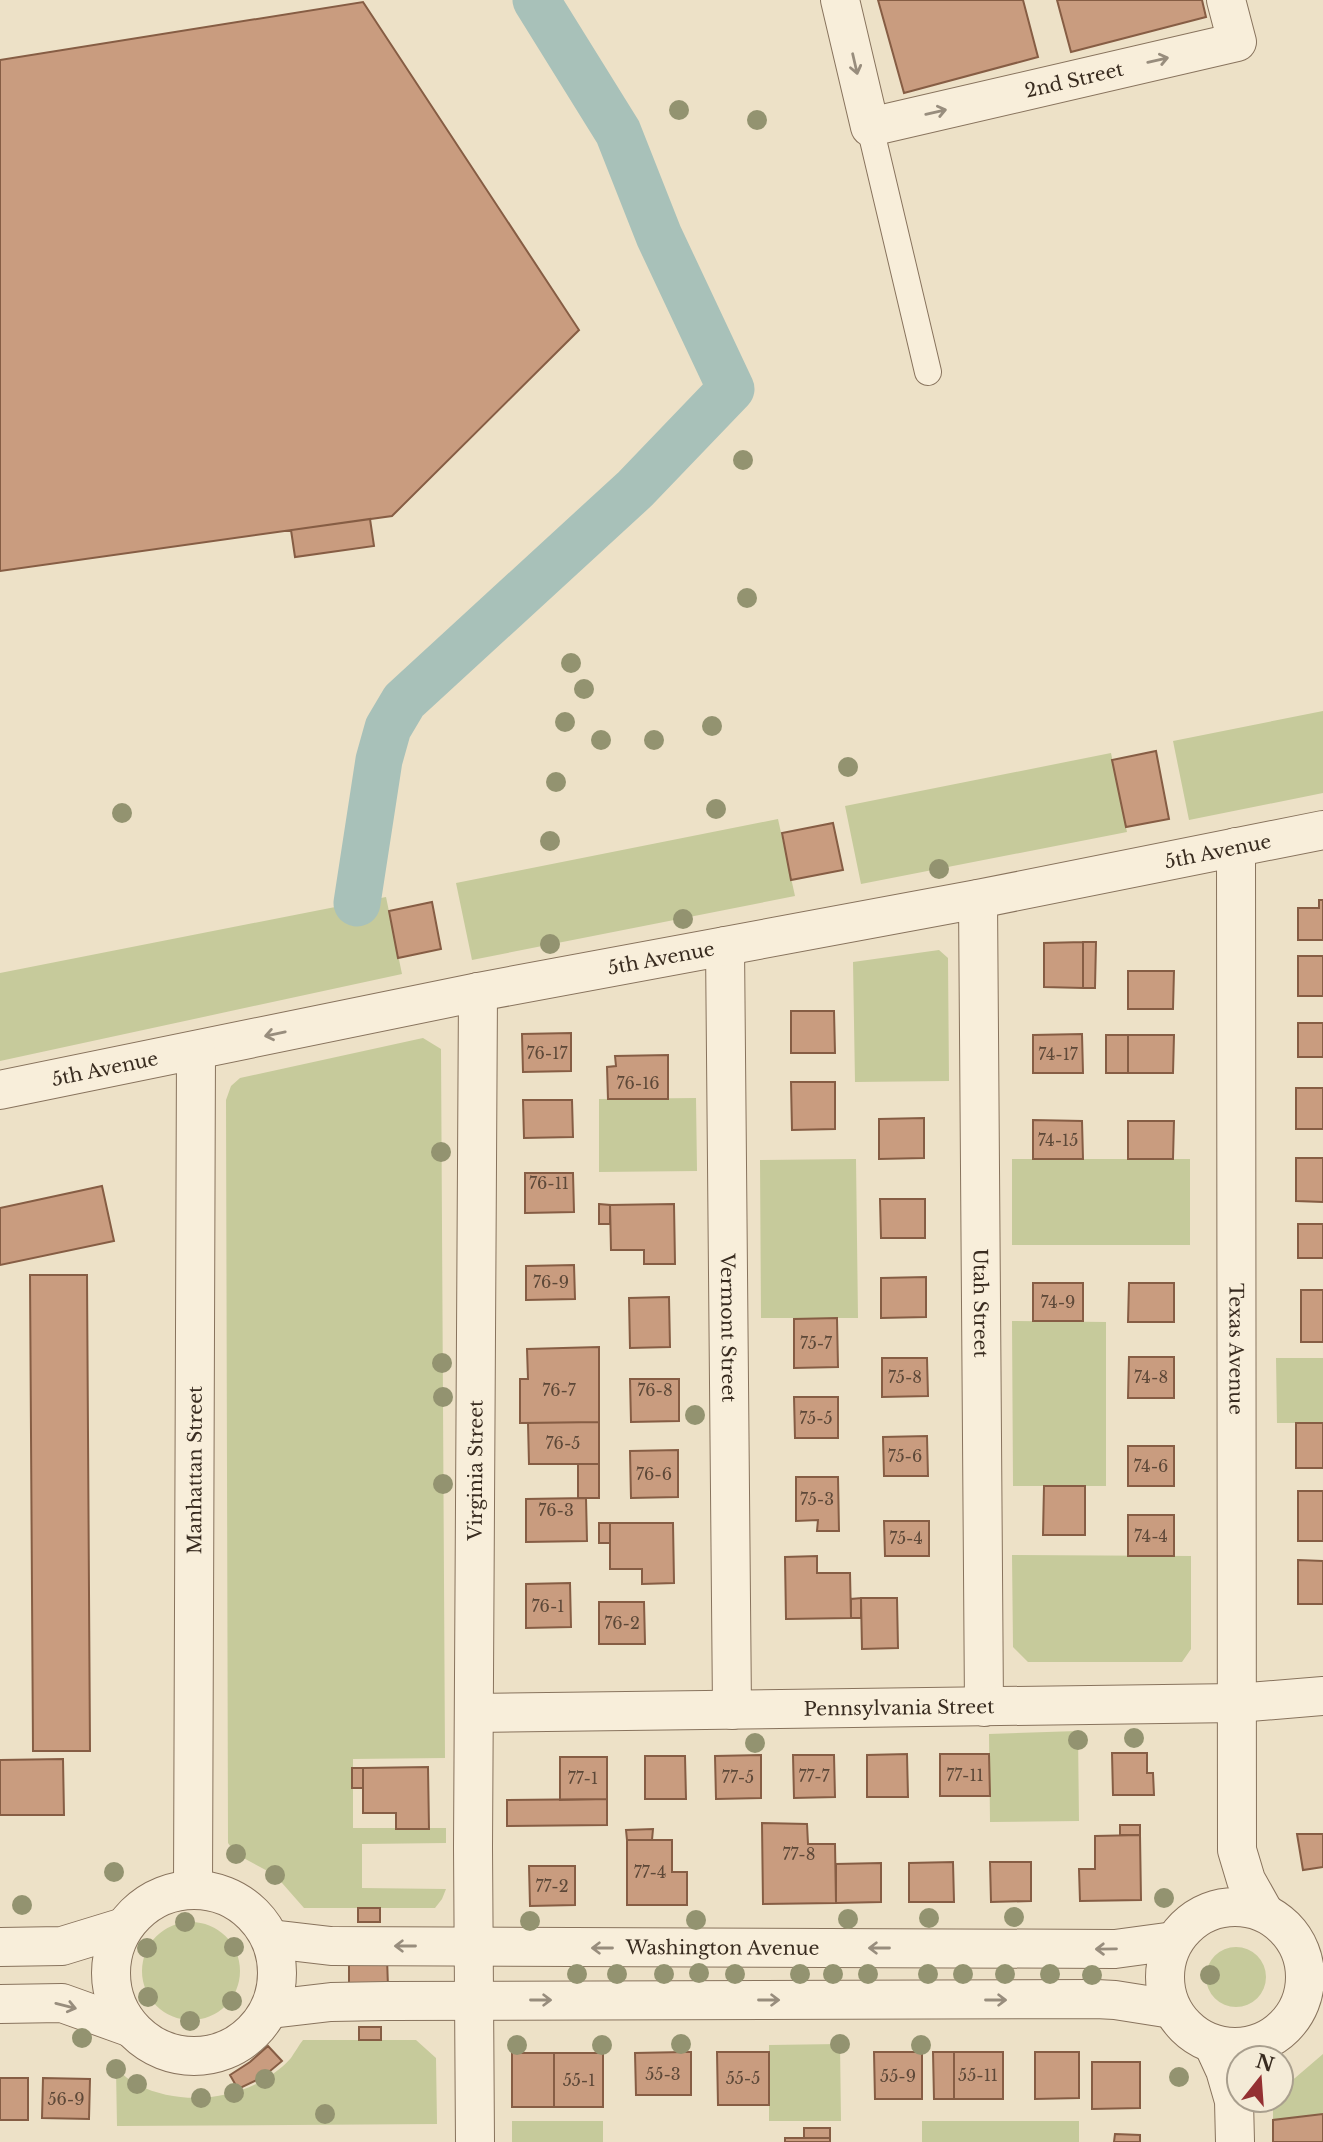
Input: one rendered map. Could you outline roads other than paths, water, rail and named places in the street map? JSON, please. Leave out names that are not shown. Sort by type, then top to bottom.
[{"type":"street","points":[[840,0],[870,127]]},
{"type":"street","name":"2nd Street","points":[[870,127],[1237,42],[1226,0]]},
{"type":"street","name":"5th Avenue","points":[[0,1090],[478,992],[978,899],[1323,830]]},
{"type":"street","name":"Texas Avenue","points":[[1236,847],[1237,1850],[1246,1880],[1264,1912]]},
{"type":"street","name":"Utah Street","points":[[978,899],[984,1707]]},
{"type":"street","name":"Vermont Street","points":[[725,946],[732,1710]]},
{"type":"street","name":"Virginia Street","points":[[475,2142],[473,1947],[478,992]]},
{"type":"street","name":"Manhattan Street","points":[[193,1890],[196,1051]]},
{"type":"street","name":"Pennsylvania Street","points":[[474,1713],[1237,1703],[1323,1696]]},
{"type":"street","name":"Texas Avenue","points":[[1209,1911],[1227,1880],[1237,1850]]},
{"type":"street","points":[[0,2004],[62,2003],[129,2027],[151,2045],[177,2056],[205,2056],[232,2049],[255,2032],[271,2009],[278,1986],[278,1962],[271,1939],[258,1919],[239,1903],[217,1893],[193,1890],[166,1894],[143,1907],[124,1927],[113,1951],[110,1978],[116,2004],[129,2027]]},
{"type":"street","points":[[1225,2046],[1213,2044],[1196,2036],[1183,2024],[1172,2009],[1165,1987],[1165,1975],[1166,1963],[1174,1941],[1189,1923],[1209,1911],[1228,1907],[1246,1907],[1264,1912],[1280,1922],[1312,1956],[1306,1973],[1314,1991],[1278,2033],[1263,2044]]},
{"type":"street","points":[[0,1947],[62,1946],[124,1927]]},
{"type":"street","name":"Washington Avenue","points":[[271,1939],[331,1946],[1115,1949],[1174,1941]]},
{"type":"street","points":[[271,2009],[331,2002],[473,2000],[1096,1999],[1172,2009]]},
{"type":"street","points":[[1213,2044],[1225,2070]]},
{"type":"street","points":[[1235,2142],[1236,2114]]},
{"type":"lane","points":[[870,127],[928,372]]},
{"type":"waterway","points":[[357,903],[379,760],[388,728],[404,701],[635,489],[731,389],[659,236],[618,132],[536,0]]}]
